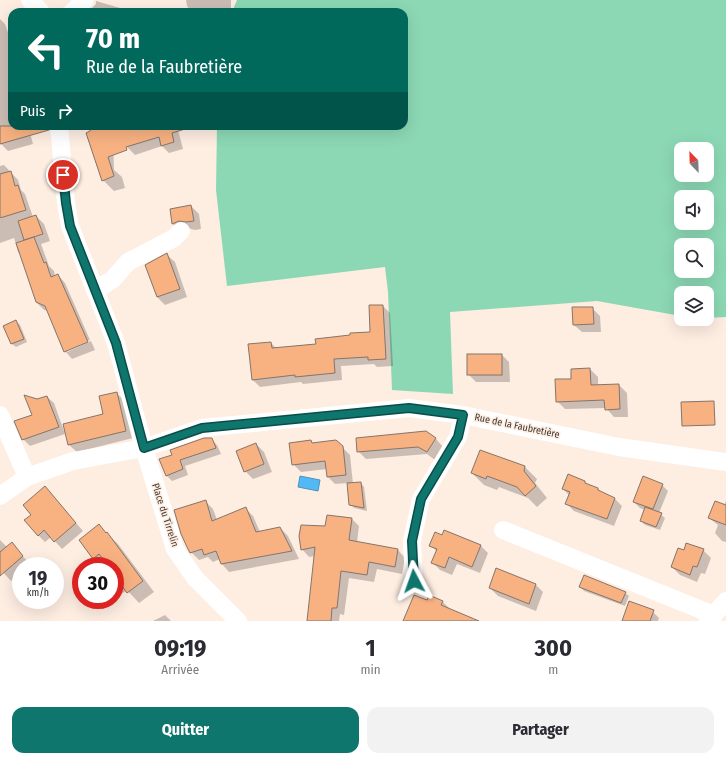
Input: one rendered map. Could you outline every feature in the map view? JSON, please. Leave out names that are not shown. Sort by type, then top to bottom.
[{"type":"street","points":[[30,0],[37,8]]},
{"type":"street","points":[[76,8],[85,0]]},
{"type":"street","name":"Place du Tirrelin","points":[[59,130],[66,203],[70,226],[116,343],[144,448],[175,549],[195,578],[238,621]]},
{"type":"street","points":[[96,291],[113,279],[128,262],[174,238],[181,231]]},
{"type":"street","name":"Rue de la Faubretière","points":[[0,496],[27,477],[73,461],[144,448],[202,428],[409,408],[463,415],[619,447],[726,462]]},
{"type":"street","points":[[0,415],[27,477]]},
{"type":"street","points":[[414,581],[412,541],[421,499],[458,437],[463,415]]},
{"type":"street","points":[[502,530],[711,618],[726,602]]},
{"type":"green space","points":[[237,0],[726,0],[726,317],[714,318],[714,286],[674,286],[674,315],[597,301],[450,312],[453,394],[392,390],[388,292],[385,267],[227,286],[216,190],[217,130],[408,130],[408,8],[234,8]]},
{"type":"water","points":[[300,476],[320,480],[318,491],[298,487]]},
{"type":"building","points":[[0,126],[8,126],[8,130],[49,130],[0,144]]},
{"type":"building","points":[[182,130],[172,133],[174,142],[161,146],[159,137],[126,147],[127,150],[108,157],[114,176],[102,181],[86,133],[90,131]]},
{"type":"building","points":[[11,171],[15,186],[18,185],[26,210],[0,218],[0,174]]},
{"type":"building","points":[[191,205],[194,221],[179,221],[172,224],[170,209]]},
{"type":"building","points":[[36,215],[43,234],[24,240],[18,221]]},
{"type":"building","points":[[34,237],[44,263],[46,262],[51,277],[58,274],[88,342],[64,352],[45,306],[36,302],[16,243]]},
{"type":"building","points":[[167,253],[180,289],[157,297],[145,265]]},
{"type":"building","points":[[369,305],[383,305],[386,359],[368,360],[368,357],[334,359],[335,373],[295,377],[295,375],[252,380],[248,344],[271,342],[272,348],[316,344],[315,339],[350,335],[350,333],[370,332]]},
{"type":"building","points":[[572,307],[593,307],[594,324],[573,325]]},
{"type":"building","points":[[16,320],[24,339],[11,344],[3,326]]},
{"type":"building","points":[[467,354],[502,354],[502,375],[467,375]]},
{"type":"building","points":[[590,368],[591,385],[619,384],[620,409],[605,410],[604,400],[556,402],[555,379],[571,379],[571,369]]},
{"type":"building","points":[[117,392],[126,431],[68,445],[63,424],[103,414],[99,396]]},
{"type":"building","points":[[24,395],[37,399],[47,396],[59,427],[22,440],[14,421],[32,415]]},
{"type":"building","points":[[714,401],[715,425],[682,426],[681,402]]},
{"type":"building","points":[[426,431],[436,438],[427,452],[418,447],[357,452],[356,438]]},
{"type":"building","points":[[204,438],[212,438],[216,448],[180,460],[183,469],[166,476],[159,459],[172,455],[170,450]]},
{"type":"building","points":[[311,440],[312,443],[336,440],[343,446],[346,475],[327,477],[325,461],[292,465],[289,443]]},
{"type":"building","points":[[256,443],[264,464],[244,472],[236,451]]},
{"type":"building","points":[[480,450],[525,466],[524,471],[536,486],[525,496],[517,487],[487,476],[486,479],[471,473]]},
{"type":"building","points":[[568,474],[585,481],[585,483],[598,488],[598,490],[615,498],[607,519],[565,504],[570,492],[562,489]]},
{"type":"building","points":[[643,476],[663,484],[653,509],[633,502]]},
{"type":"building","points":[[361,482],[364,508],[349,505],[347,483]]},
{"type":"building","points":[[45,486],[76,523],[54,542],[44,530],[38,536],[24,520],[31,515],[23,505]]},
{"type":"building","points":[[206,500],[212,521],[246,507],[256,532],[280,527],[292,551],[221,564],[216,551],[204,555],[202,549],[190,553],[181,534],[174,510]]},
{"type":"building","points":[[715,501],[726,505],[726,525],[708,518]]},
{"type":"building","points":[[645,507],[662,513],[656,527],[640,521]]},
{"type":"building","points":[[327,515],[352,518],[349,540],[398,549],[395,567],[369,562],[367,575],[341,571],[337,608],[332,608],[331,621],[307,621],[315,547],[301,550],[299,536],[301,525],[325,526]]},
{"type":"building","points":[[99,524],[106,533],[107,532],[143,581],[127,593],[124,589],[124,557],[101,557],[99,554],[95,557],[92,557],[79,540]]},
{"type":"building","points":[[444,530],[481,545],[472,567],[449,557],[445,568],[431,563],[437,549],[429,546],[435,532],[442,535]]},
{"type":"building","points":[[12,542],[23,556],[12,557],[12,566],[0,576],[0,552]]},
{"type":"building","points":[[686,543],[704,549],[697,567],[693,566],[690,575],[671,567],[678,548],[684,550]]},
{"type":"building","points":[[496,568],[536,584],[529,604],[489,588]]},
{"type":"building","points":[[584,575],[626,592],[621,603],[579,587]]},
{"type":"building","points":[[414,595],[427,600],[429,595],[443,601],[441,605],[479,621],[403,621]]},
{"type":"building","points":[[629,601],[654,610],[650,621],[622,621]]},
{"type":"route","points":[[63,175],[70,226],[116,343],[144,448],[202,428],[409,408],[463,415],[458,437],[421,499],[412,541],[414,581]]}]
